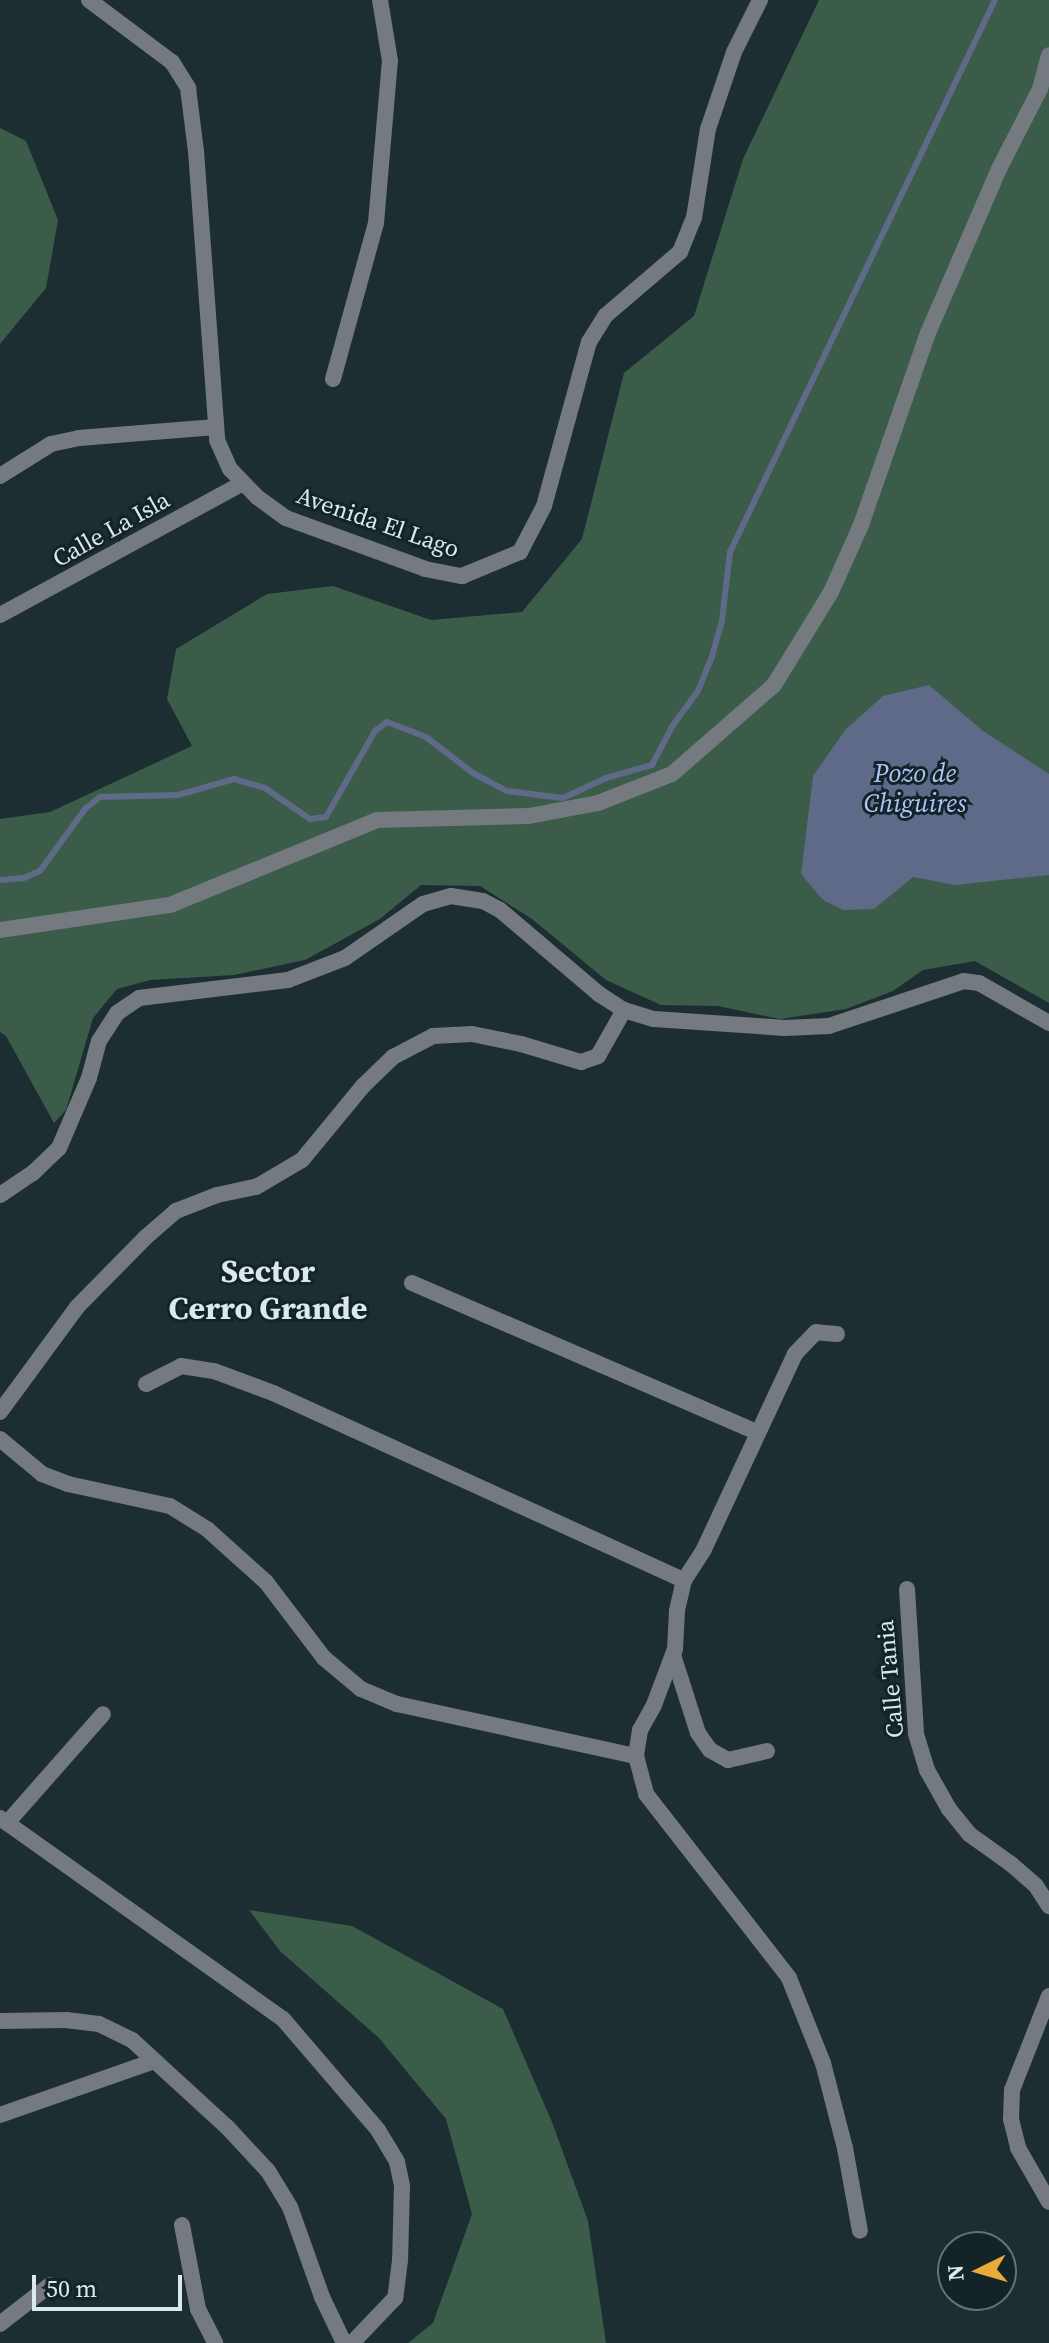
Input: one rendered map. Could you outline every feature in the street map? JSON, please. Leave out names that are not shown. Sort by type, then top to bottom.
[{"type":"street","name":"Avenida El Lago","points":[[89,0],[172,62],[188,88],[196,151],[217,440],[230,469],[286,518],[425,569],[462,576],[520,552],[544,506],[589,342],[605,316],[680,252],[694,218],[708,129],[734,52],[760,0]]},
{"type":"street","points":[[333,379],[376,223],[390,61],[380,0]]},
{"type":"street","points":[[0,930],[170,905],[377,820],[529,816],[598,803],[672,774],[774,685],[831,592],[861,525],[928,333],[999,169],[1040,89],[1049,55]]},
{"type":"street","points":[[0,476],[51,444],[79,438],[216,427]]},
{"type":"street","name":"Calle La Isla","points":[[0,615],[243,483]]},
{"type":"street","points":[[0,1195],[33,1173],[59,1148],[89,1078],[99,1041],[117,1013],[139,998],[288,980],[345,958],[423,904],[451,896],[483,901],[500,910],[599,994],[624,1010],[654,1019],[785,1028],[829,1026],[964,981],[979,983],[1049,1023]]},
{"type":"street","points":[[0,1412],[77,1307],[146,1237],[176,1211],[217,1195],[256,1187],[302,1160],[363,1086],[393,1057],[433,1036],[472,1034],[521,1044],[581,1062],[598,1056],[624,1010]]},
{"type":"street","points":[[412,1283],[756,1432]]},
{"type":"street","points":[[837,1334],[816,1332],[809,1336],[778,1384],[703,1551],[684,1580],[673,1655],[654,1705],[640,1730],[636,1756],[646,1794],[789,1978],[823,2063],[845,2148],[860,2231]]},
{"type":"street","points":[[146,1384],[181,1366],[214,1371],[273,1393],[684,1580]]},
{"type":"street","points":[[0,1439],[42,1474],[68,1484],[170,1506],[207,1529],[266,1582],[324,1658],[361,1689],[397,1704],[636,1756]]},
{"type":"street","name":"Calle Tania","points":[[907,1589],[916,1734],[927,1770],[949,1809],[969,1834],[1020,1871],[1036,1886],[1049,1906]]},
{"type":"street","points":[[673,1655],[698,1733],[710,1750],[728,1760],[767,1751]]},
{"type":"street","points":[[103,1714],[4,1820],[283,2019],[378,2130],[397,2162],[402,2186],[400,2260],[395,2298],[352,2343]]},
{"type":"street","points":[[1049,1996],[1012,2090],[1011,2119],[1018,2148],[1049,2202]]},
{"type":"street","points":[[0,2021],[66,2020],[99,2024],[132,2040],[228,2128],[268,2171],[290,2207],[322,2297],[344,2343]]},
{"type":"street","points":[[0,2115],[154,2061]]},
{"type":"street","points":[[182,2225],[198,2309],[215,2343]]},
{"type":"street","points":[[0,2324],[50,2285]]},
{"type":"green space","points":[[819,0],[1049,0],[1049,1003],[975,961],[923,970],[893,991],[846,1009],[780,1019],[718,1006],[661,1005],[606,980],[532,919],[480,886],[421,885],[380,919],[305,960],[234,975],[150,980],[117,989],[93,1018],[66,1110],[54,1123],[6,1036],[0,1032],[0,819],[50,812],[192,746],[167,699],[176,649],[267,594],[333,586],[431,620],[522,612],[582,539],[624,373],[694,316],[743,159]]},
{"type":"green space","points":[[0,128],[26,141],[58,220],[46,288],[0,344]]},
{"type":"green space","points":[[249,1910],[352,1926],[503,2009],[552,2122],[588,2221],[606,2343],[408,2343],[433,2323],[472,2214],[446,2119],[379,2038],[280,1951]]},
{"type":"water","name":"Pozo de Chiguires","points":[[929,685],[983,731],[1049,774],[1049,875],[955,885],[913,877],[874,909],[843,910],[823,900],[801,874],[813,776],[845,730],[883,696]]},
{"type":"waterway","points":[[0,880],[24,878],[40,871],[85,809],[100,797],[178,795],[234,779],[265,788],[310,819],[326,817],[375,731],[387,722],[426,737],[473,773],[507,791],[563,798],[606,778],[652,765],[673,725],[698,691],[712,656],[722,620],[730,552],[995,0]]},
{"type":"district","name":"Sector Cerro Grande","points":[[268,1290]]}]
